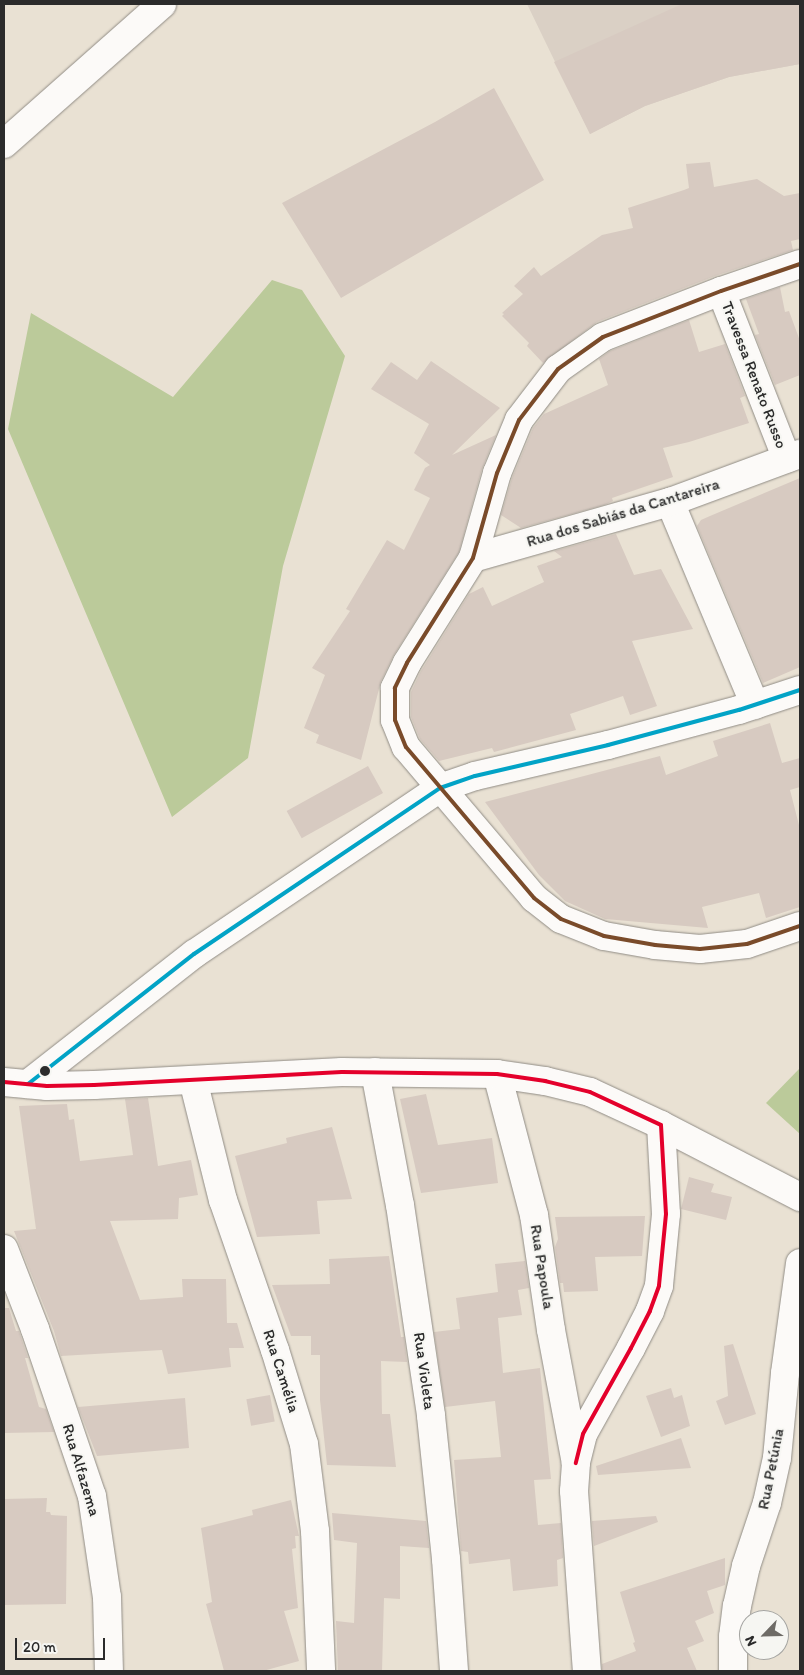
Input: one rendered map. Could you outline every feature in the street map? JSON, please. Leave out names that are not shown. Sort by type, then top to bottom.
[{"type":"street","points":[[4,144],[162,4]]},
{"type":"street","points":[[800,264],[721,291],[603,337],[558,369],[519,420],[497,473],[473,558],[407,663],[395,688],[395,720],[406,747],[534,898],[561,919],[604,936],[655,945],[700,949],[747,944],[800,926]]},
{"type":"street","name":"Travessa Renato Russo","points":[[721,291],[794,456]]},
{"type":"street","name":"Rua dos Sabiás da Cantareira","points":[[473,558],[670,502],[794,456]]},
{"type":"street","points":[[670,502],[755,705]]},
{"type":"street","points":[[16,1083],[194,954],[440,788],[475,776],[608,745],[755,705],[800,690]]},
{"type":"street","name":"Rua Violeta","points":[[375,1072],[400,1204],[430,1406],[446,1559],[454,1671]]},
{"type":"street","points":[[16,1083],[94,1085],[297,1073],[497,1074],[545,1081],[590,1092],[661,1125],[800,1197]]},
{"type":"street","name":"Rua Papoula","points":[[497,1074],[534,1215],[551,1330],[576,1463]]},
{"type":"street","name":"Rua Camélia","points":[[193,1080],[231,1226],[275,1350],[304,1444],[315,1531],[321,1671]]},
{"type":"street","name":"Rua Papoula","points":[[587,1671],[574,1491],[576,1463],[583,1434],[650,1312],[659,1286],[666,1214],[661,1125]]},
{"type":"street","name":"Rua Alfazema","points":[[4,1249],[35,1329],[92,1496],[107,1597],[109,1671]]},
{"type":"street","name":"Rua Petúnia","points":[[733,1671],[733,1637],[737,1606],[746,1566],[767,1503],[777,1458],[785,1373],[800,1263]]},
{"type":"shaded area","points":[[527,4],[800,4],[800,64],[729,77],[645,106],[590,134]]},
{"type":"green space","points":[[272,280],[302,290],[345,356],[283,566],[248,758],[172,817],[8,429],[31,313],[173,397]]},
{"type":"green space","points":[[800,1068],[800,1134],[766,1103]]},
{"type":"building","points":[[682,4],[800,4],[800,64],[729,77],[645,106],[590,134],[554,62]]},
{"type":"building","points":[[494,88],[544,180],[341,298],[282,203],[435,122]]},
{"type":"building","points":[[710,162],[714,187],[757,179],[784,196],[800,193],[800,239],[791,241],[793,250],[715,276],[597,322],[543,363],[527,346],[529,343],[502,316],[504,314],[502,313],[523,294],[514,286],[534,267],[541,276],[602,235],[633,228],[628,208],[689,188],[686,164]]},
{"type":"building","points":[[780,287],[785,312],[789,311],[800,341],[800,375],[775,385],[755,335],[759,334],[746,299]]},
{"type":"building","points":[[689,320],[699,352],[725,344],[745,396],[740,398],[749,423],[663,448],[673,477],[612,498],[613,501],[604,505],[521,528],[501,515],[512,478],[533,428],[544,414],[608,385],[599,359],[610,351]]},
{"type":"building","points":[[431,361],[500,408],[452,455],[496,435],[482,469],[459,552],[394,655],[381,681],[361,760],[316,743],[319,735],[304,728],[325,675],[312,668],[350,611],[346,609],[387,540],[404,550],[430,498],[414,490],[425,468],[430,465],[414,453],[429,424],[371,389],[391,362],[417,380]]},
{"type":"building","points":[[800,478],[800,667],[763,683],[697,526],[701,520]]},
{"type":"building","points":[[616,534],[634,575],[661,569],[693,629],[632,641],[657,706],[630,715],[623,696],[570,714],[576,730],[494,752],[492,748],[439,761],[420,739],[411,717],[411,692],[421,671],[469,594],[483,587],[492,606],[544,582],[537,566],[562,557],[554,551]]},
{"type":"building","points":[[770,723],[782,763],[800,758],[800,787],[790,790],[800,829],[800,907],[766,918],[759,893],[702,907],[708,928],[605,919],[565,901],[539,875],[485,802],[660,756],[666,775],[718,756],[713,741]]},
{"type":"building","points":[[368,766],[383,793],[302,838],[287,811]]},
{"type":"building","points":[[426,1094],[438,1145],[492,1138],[498,1183],[421,1193],[400,1099]]},
{"type":"building","points":[[148,1098],[158,1166],[191,1160],[198,1195],[179,1198],[178,1219],[110,1221],[140,1300],[183,1297],[182,1279],[226,1279],[227,1323],[237,1323],[244,1348],[229,1348],[231,1367],[168,1374],[162,1350],[61,1356],[54,1331],[14,1231],[36,1229],[19,1106],[67,1104],[69,1120],[74,1119],[80,1161],[133,1155],[125,1099]]},
{"type":"building","points":[[332,1127],[352,1199],[317,1201],[320,1234],[257,1237],[235,1156],[287,1143],[286,1138]]},
{"type":"building","points":[[689,1177],[714,1184],[711,1192],[732,1197],[726,1220],[681,1209]]},
{"type":"building","points":[[645,1216],[642,1256],[595,1257],[598,1291],[564,1292],[563,1283],[560,1283],[555,1247],[558,1239],[555,1217]]},
{"type":"building","points":[[389,1256],[401,1337],[404,1337],[407,1362],[381,1361],[382,1414],[390,1414],[396,1467],[327,1465],[320,1400],[320,1355],[311,1355],[311,1336],[291,1336],[272,1285],[330,1284],[329,1259]]},
{"type":"building","points":[[525,1261],[529,1288],[518,1290],[522,1315],[498,1318],[503,1373],[540,1368],[551,1479],[534,1480],[538,1525],[561,1523],[563,1558],[557,1560],[558,1586],[513,1591],[510,1559],[469,1564],[468,1552],[461,1551],[454,1460],[501,1457],[495,1401],[445,1407],[434,1332],[460,1329],[456,1298],[498,1292],[495,1264]]},
{"type":"building","points":[[4,1308],[9,1308],[16,1331],[19,1331],[28,1358],[25,1358],[39,1407],[46,1409],[54,1432],[4,1433]]},
{"type":"building","points":[[733,1344],[756,1414],[725,1425],[716,1401],[728,1396],[724,1346]]},
{"type":"building","points":[[671,1388],[674,1398],[682,1395],[690,1426],[661,1437],[646,1396]]},
{"type":"building","points":[[270,1395],[275,1422],[251,1426],[246,1399]]},
{"type":"building","points":[[185,1398],[189,1448],[97,1456],[78,1407]]},
{"type":"building","points":[[681,1438],[691,1468],[598,1475],[596,1466]]},
{"type":"building","points":[[47,1498],[46,1512],[50,1512],[51,1515],[67,1516],[66,1604],[4,1605],[4,1499]]},
{"type":"building","points":[[291,1500],[299,1536],[295,1536],[296,1548],[292,1549],[298,1608],[284,1611],[299,1661],[263,1671],[224,1671],[206,1604],[212,1602],[201,1528],[253,1515],[252,1510]]},
{"type":"building","points":[[332,1513],[426,1521],[429,1548],[400,1546],[400,1599],[384,1598],[382,1671],[338,1671],[336,1621],[354,1623],[357,1543],[334,1540]]},
{"type":"building","points":[[656,1516],[658,1522],[594,1546],[592,1521]]},
{"type":"building","points":[[725,1558],[725,1585],[707,1591],[714,1613],[695,1621],[704,1641],[687,1648],[697,1671],[602,1671],[602,1664],[636,1651],[620,1592]]},
{"type":"transit line","points":[[800,264],[721,291],[603,337],[558,369],[519,420],[497,473],[473,558],[407,663],[395,688],[395,720],[406,747],[534,898],[561,919],[604,936],[655,945],[700,949],[747,944],[800,926]]},
{"type":"transit line","points":[[28,1084],[194,954],[440,788],[475,776],[608,745],[739,710],[800,690]]},
{"type":"transit line","points":[[4,1082],[47,1086],[342,1072],[497,1074],[545,1081],[590,1092],[661,1125],[666,1214],[659,1286],[650,1311],[583,1434],[576,1463]]}]
